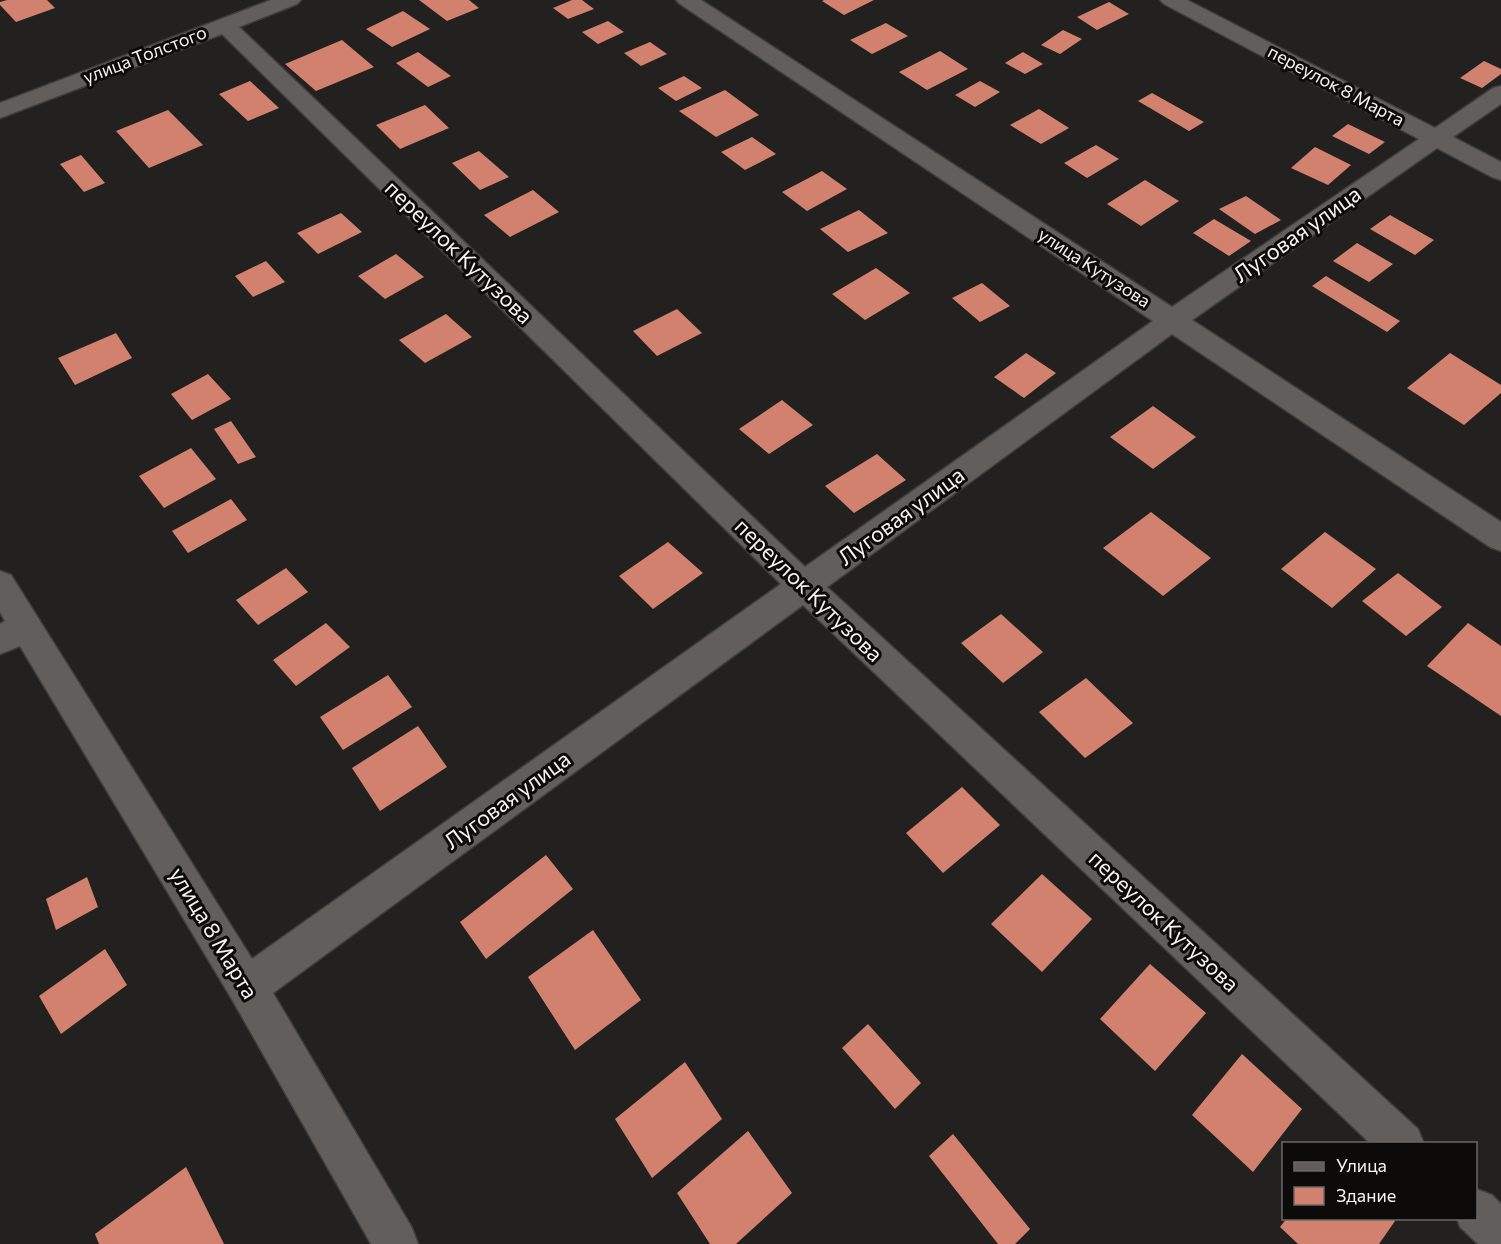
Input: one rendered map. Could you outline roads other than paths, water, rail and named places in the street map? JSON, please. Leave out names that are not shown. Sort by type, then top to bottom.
[{"type":"street","name":"улица Толстого","points":[[0,111],[290,0]]},
{"type":"street","name":"улица Кутузова","points":[[687,0],[1501,538]]},
{"type":"street","name":"переулок 8 Марта","points":[[1171,0],[1501,172]]},
{"type":"street","name":"переулок Кутузова","points":[[225,25],[804,586],[1402,1142]]},
{"type":"street","name":"Луговая улица","points":[[248,987],[1173,320],[1501,93]]},
{"type":"street","name":"улица 8 Марта","points":[[0,584],[13,633],[248,987],[396,1244]]},
{"type":"street","points":[[1477,1212],[1501,1235]]}]
